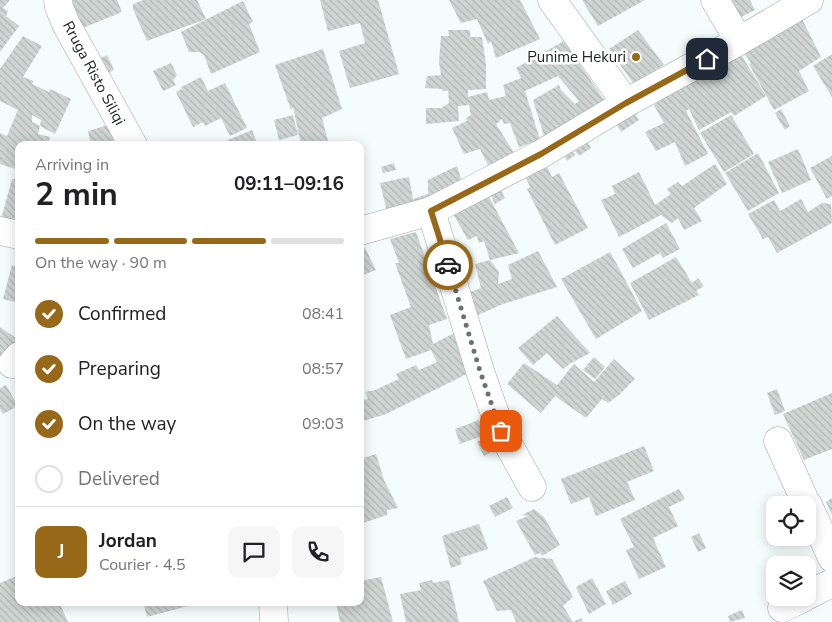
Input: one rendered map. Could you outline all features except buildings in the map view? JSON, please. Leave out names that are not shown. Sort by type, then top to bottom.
[{"type":"street","name":"Rruga Risto Siliqi","points":[[58,0],[66,24],[131,141]]},
{"type":"street","points":[[552,0],[626,103]]},
{"type":"street","points":[[715,0],[739,42]]},
{"type":"street","points":[[364,230],[431,211],[541,154],[626,103],[739,42],[809,0]]},
{"type":"street","points":[[431,211],[480,371],[501,431],[532,487]]},
{"type":"street","points":[[0,231],[15,234]]},
{"type":"street","points":[[778,441],[803,496]]},
{"type":"street","points":[[816,524],[832,558]]},
{"type":"street","points":[[816,591],[832,583]]},
{"type":"street","points":[[273,606],[274,622]]},
{"type":"way so far","points":[[448,265],[480,371],[501,431]]},
{"type":"place","name":"Punime Hekuri","points":[[636,57]]},
{"type":"route","points":[[448,265],[431,211],[541,154],[626,103],[707,59]]}]
